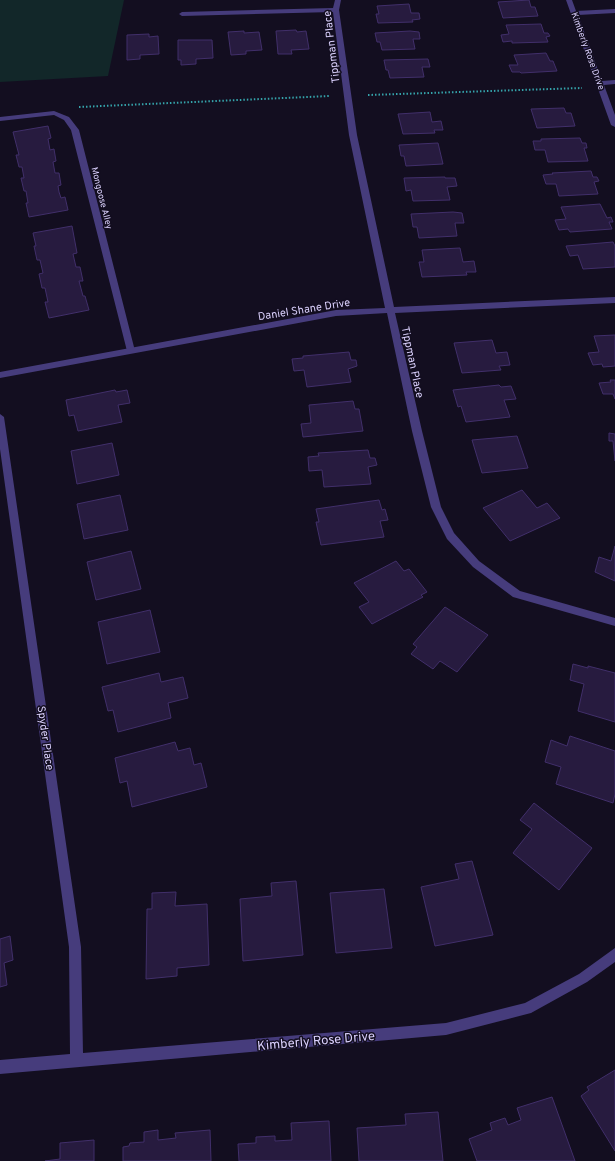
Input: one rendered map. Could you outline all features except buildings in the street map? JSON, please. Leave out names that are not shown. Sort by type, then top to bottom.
[{"type":"street","name":"Tippman Place","points":[[338,0],[336,10],[353,135],[370,220],[417,431],[436,507],[450,536],[476,564],[517,594],[615,622]]},
{"type":"street","name":"Kimberly Rose Drive","points":[[569,0],[615,125]]},
{"type":"street","points":[[182,14],[336,10]]},
{"type":"street","points":[[574,13],[615,12]]},
{"type":"street","points":[[599,83],[615,82]]},
{"type":"street","name":"Mongoose Alley","points":[[0,119],[54,113],[68,118],[75,130],[131,351]]},
{"type":"street","name":"Daniel Shane Drive","points":[[0,375],[336,313],[615,300]]},
{"type":"street","name":"Spyder Place","points":[[0,417],[75,947],[77,1060]]},
{"type":"street","name":"Kimberly Rose Drive","points":[[0,1067],[446,1029],[527,1009],[583,978],[615,954]]},
{"type":"path","points":[[368,94],[582,88]]},
{"type":"path","points":[[74,108],[115,104],[330,96]]},
{"type":"green space","points":[[0,0],[124,0],[108,76],[0,82]]}]
